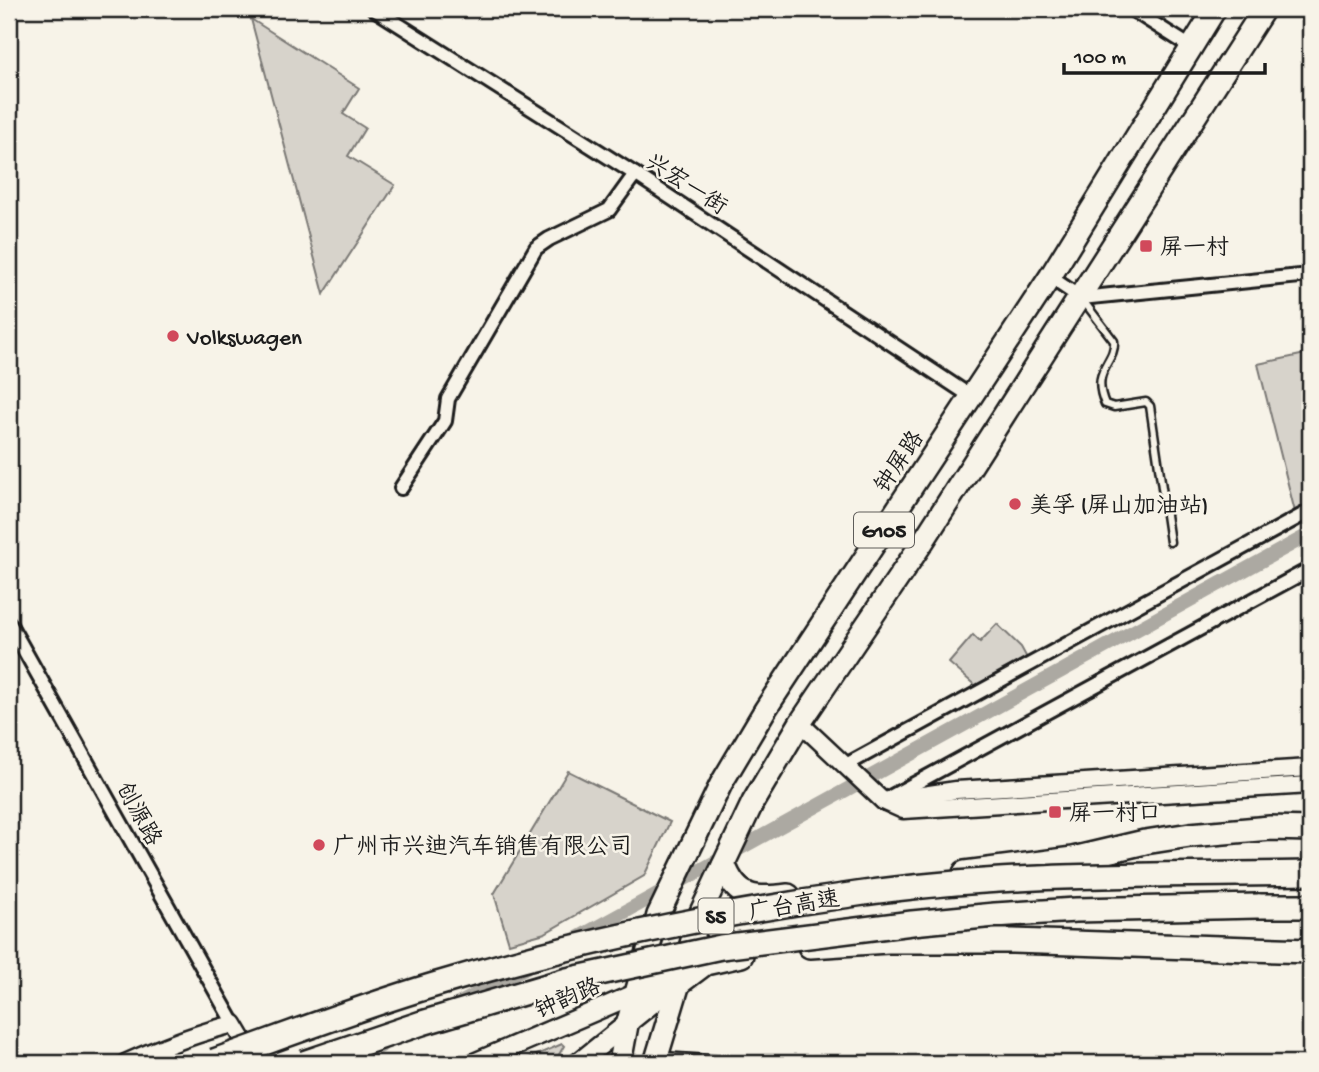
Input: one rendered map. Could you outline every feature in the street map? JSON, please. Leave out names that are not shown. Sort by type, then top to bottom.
[{"type":"highway","name":"钟屏路","points":[[635,994],[658,915],[721,783],[765,710],[1050,277],[1216,9]]},
{"type":"highway","name":"G105","points":[[656,1059],[700,914],[753,802],[800,723],[922,543],[1264,9]]},
{"type":"highway","points":[[724,866],[729,880],[746,895],[773,898],[1073,859],[1145,842],[1190,835],[1270,828],[1310,829]]},
{"type":"highway","name":"广台高速","points":[[214,1060],[434,985],[630,934],[737,912],[860,893],[1030,878],[1310,873]]},
{"type":"highway","name":"广台高速","points":[[304,1063],[422,1023],[567,980],[627,965],[734,945],[912,923],[1076,910],[1310,906]]},
{"type":"highway","points":[[644,965],[649,975],[657,982],[666,984],[681,981],[705,963],[714,960],[781,948],[852,943],[1013,942],[1310,951]]},
{"type":"highway","name":"G105","points":[[620,1063],[635,994]]},
{"type":"main road","name":"钟韵路","points":[[474,1063],[635,994],[681,981]]},
{"type":"main road","points":[[578,1063],[681,981]]},
{"type":"street","name":"兴宏一街","points":[[374,9],[635,174],[972,397]]},
{"type":"street","points":[[1130,9],[1191,47]]},
{"type":"street","points":[[401,488],[445,421],[448,398],[537,248],[549,239],[609,210],[635,174]]},
{"type":"street","points":[[1050,277],[1081,298],[1310,275]]},
{"type":"street","points":[[851,770],[1310,511]]},
{"type":"street","points":[[883,801],[1310,569]]},
{"type":"street","name":"创源路","points":[[9,622],[234,1024]]},
{"type":"street","points":[[800,723],[883,801],[903,810],[1310,785]]},
{"type":"street","points":[[883,801],[956,790],[1310,768]]},
{"type":"street","points":[[125,1063],[176,1041],[234,1024],[257,1063]]},
{"type":"lane","points":[[1081,298],[1114,341],[1115,348],[1100,377],[1105,404],[1114,407],[1146,402],[1150,406],[1170,542]]},
{"type":"lane","points":[[656,1059],[771,1063]]},
{"type":"shaded area","points":[[251,19],[359,88],[343,114],[365,128],[348,156],[395,185],[324,294]]},
{"type":"shaded area","points":[[1310,353],[1310,504],[1295,512],[1258,364]]},
{"type":"shaded area","points":[[997,624],[1021,647],[1028,660],[977,687],[949,663],[973,635],[980,642]]},
{"type":"shaded area","points":[[568,771],[670,822],[644,876],[545,933],[509,943],[494,894]]},
{"type":"shaded area","points":[[562,1044],[564,1046],[554,1063],[518,1063]]},
{"type":"waterway","points":[[574,940],[1310,534]]},
{"type":"waterway","points":[[455,1006],[526,967]]},
{"type":"waterway","points":[[349,1063],[381,1046]]},
{"type":"place","name":"屏一村","points":[[1146,246]]},
{"type":"place","name":"Volkswagen","points":[[173,336]]},
{"type":"place","name":"美孚 (屏山加油站)","points":[[1015,504]]},
{"type":"place","name":"屏一村口","points":[[1055,812]]},
{"type":"place","name":"广州市兴迪汽车销售有限公司","points":[[319,845]]}]
